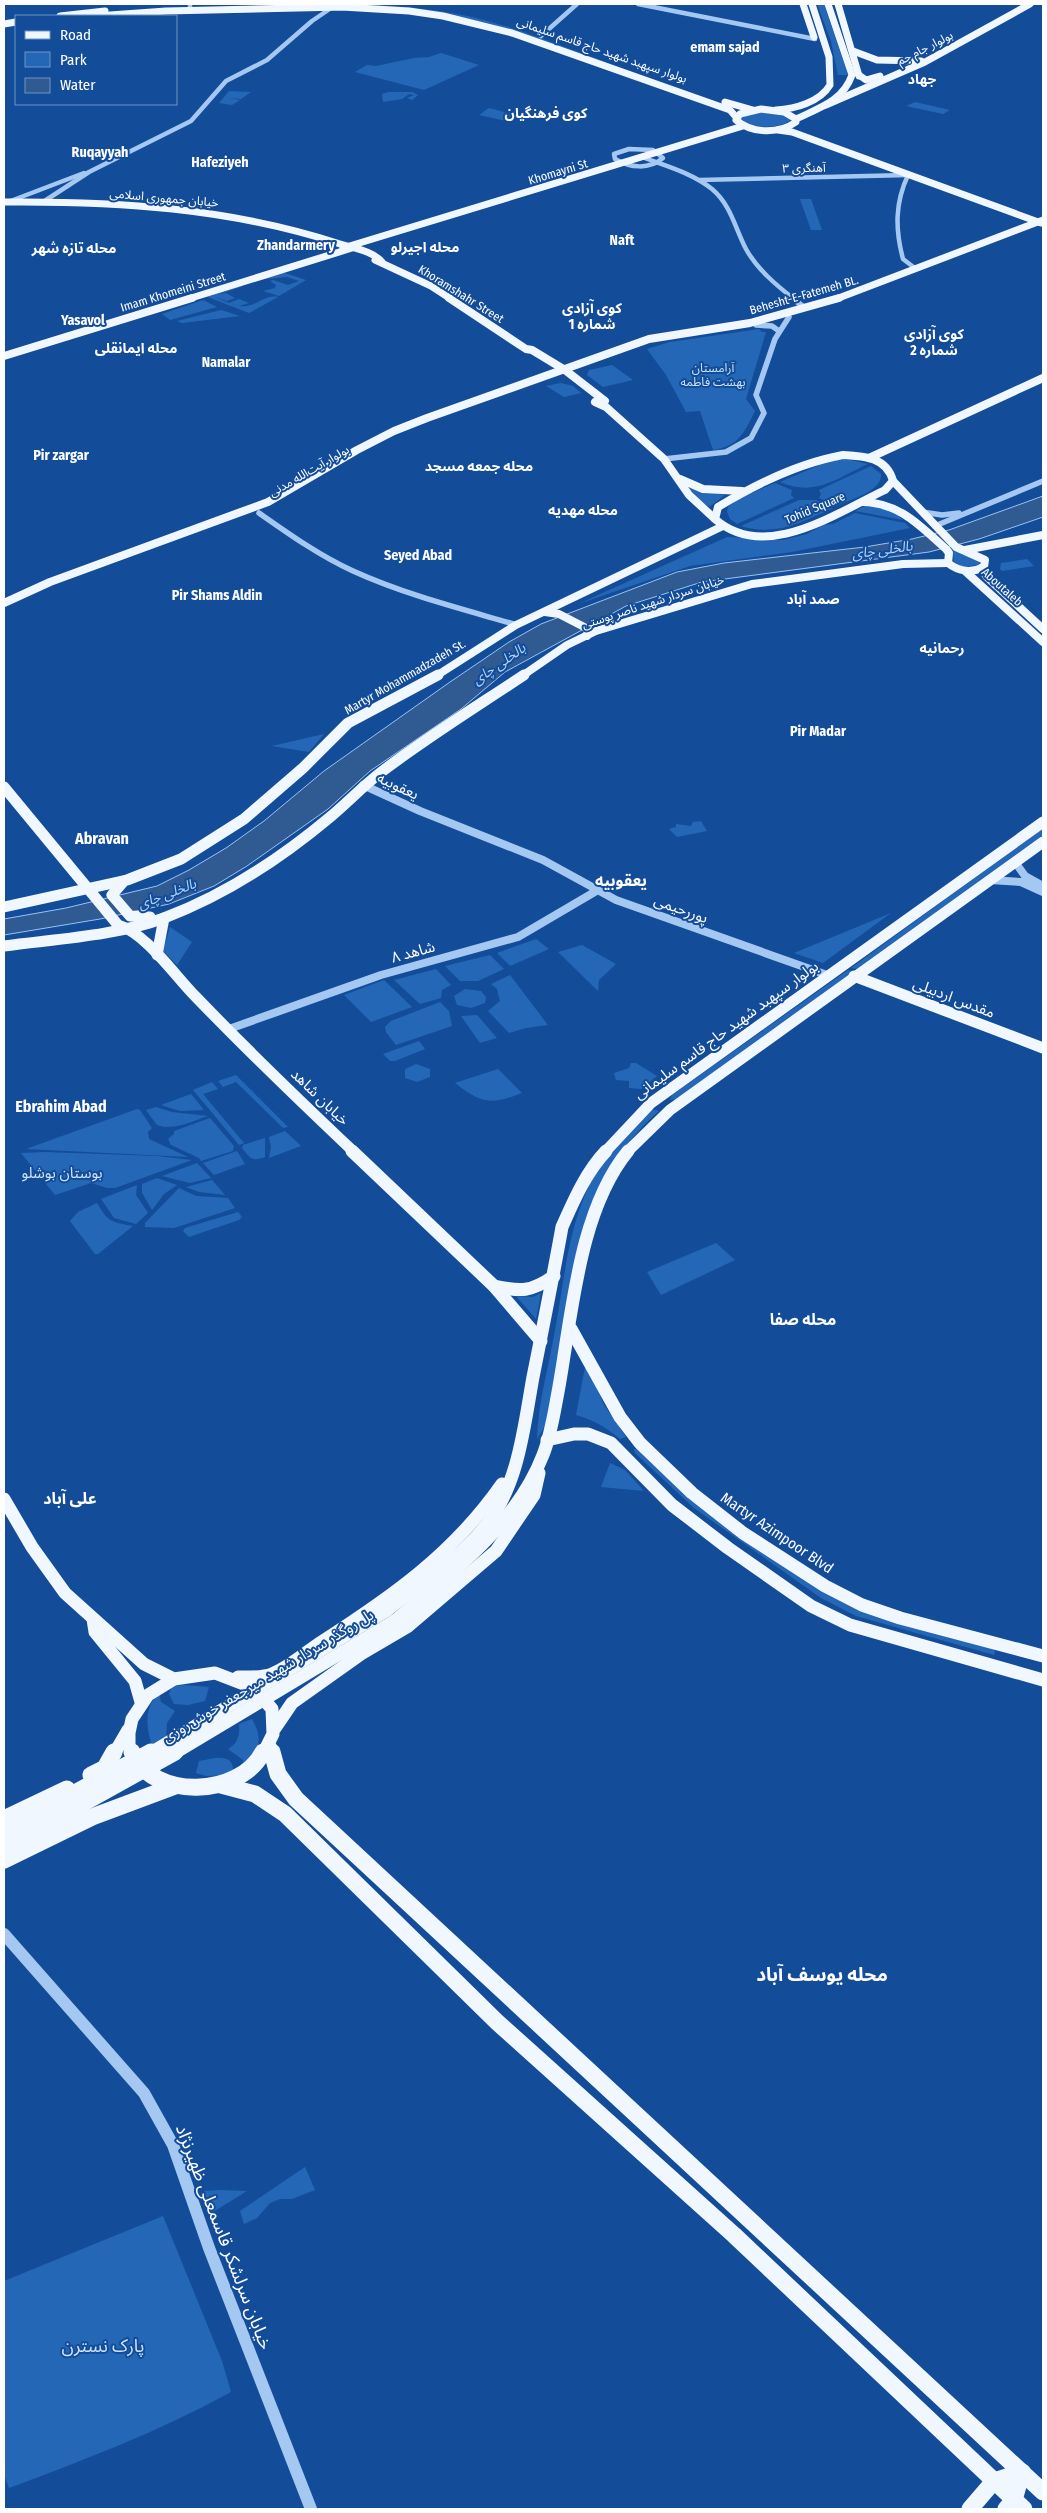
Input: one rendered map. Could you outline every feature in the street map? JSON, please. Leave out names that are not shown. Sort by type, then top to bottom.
[{"type":"main road","points":[[69,15],[190,5],[274,4]]},
{"type":"main road","name":"بولوار سپهبد شهید حاج قاسم سلیمانی","points":[[390,4],[471,15],[543,34],[639,71],[740,107],[754,110]]},
{"type":"main road","points":[[802,4],[825,76],[820,89],[804,104]]},
{"type":"main road","points":[[736,117],[754,110],[776,110],[795,107],[822,95],[832,78],[832,71],[812,4]]},
{"type":"main road","points":[[826,105],[842,95],[851,79],[828,4]]},
{"type":"main road","points":[[838,4],[860,75],[856,86],[849,95]]},
{"type":"main road","name":"بولوار جام جم","points":[[794,125],[808,112],[899,74],[1019,4]]},
{"type":"main road","name":"بولوار جام جم","points":[[972,33],[1030,4]]},
{"type":"main road","name":"بولوار سپهبد شهید حاج قاسم سلیمانی","points":[[120,15],[334,6],[394,8],[477,22],[730,110],[736,117],[736,120],[743,126]]},
{"type":"main road","points":[[842,45],[877,60],[922,61]]},
{"type":"main road","name":"بولوار جام جم","points":[[860,75],[864,79],[869,80],[922,61]]},
{"type":"main road","points":[[630,74],[639,71]]},
{"type":"main road","points":[[890,72],[899,74]]},
{"type":"main road","points":[[730,110],[740,107]]},
{"type":"main road","points":[[795,107],[797,111],[808,112]]},
{"type":"main road","points":[[776,110],[790,114],[794,125],[908,175],[1042,222]]},
{"type":"main road","points":[[743,126],[759,130],[778,130],[794,125],[1042,222]]},
{"type":"main road","name":"Khomayni St","points":[[348,248],[743,126]]},
{"type":"main road","name":"خیابان جمهوری اسلامی","points":[[6,202],[140,205],[201,212],[256,222],[320,238],[348,248]]},
{"type":"main road","name":"Behesht-E-Fatemeh BL.","points":[[563,373],[649,339],[756,325],[789,317],[860,292],[1042,222]]},
{"type":"main road","name":"Behesht-E-Fatemeh BL.","points":[[732,327],[807,310],[903,281],[1042,222]]},
{"type":"main road","name":"Khoramshahr Street","points":[[348,248],[431,286],[526,350],[524,352],[563,373],[596,403],[602,404],[664,459]]},
{"type":"main road","name":"Imam Khomeini Street","points":[[4,356],[348,248]]},
{"type":"main road","name":"بولوار آیت‌الله مدنی","points":[[52,584],[259,513],[293,497],[401,433],[563,373]]},
{"type":"main road","name":"بولوار آیت‌الله مدنی","points":[[36,591],[284,494],[394,431],[563,373]]},
{"type":"main road","points":[[869,458],[1043,378]]},
{"type":"main road","points":[[880,461],[1043,383]]},
{"type":"main road","points":[[664,459],[689,495],[715,519],[718,507],[826,457],[843,455],[880,461],[890,467],[893,481],[935,527],[958,548],[982,557],[984,566]]},
{"type":"main road","points":[[678,477],[688,484],[703,489],[722,492],[752,490]]},
{"type":"main road","name":"Tohid Square","points":[[715,519],[723,526],[746,534],[761,537],[784,535],[803,529],[861,502],[885,490],[893,481]]},
{"type":"main road","points":[[885,503],[883,496],[888,494],[907,496]]},
{"type":"main road","points":[[861,502],[885,503],[903,510],[946,549],[949,553],[948,563],[954,568],[965,570],[984,566],[1007,543]]},
{"type":"main road","name":"Martyr Mohammadzadeh St.","points":[[99,894],[127,880],[181,859],[244,819],[277,792],[348,723],[436,676],[517,625],[545,612],[562,610],[723,526]]},
{"type":"main road","points":[[958,548],[1007,543],[1043,535]]},
{"type":"main road","name":"خیابان سردار شهید ناصر پوستی","points":[[4,946],[128,928],[167,916],[245,879],[337,812],[363,785],[568,645],[593,630],[752,584],[903,564],[948,563]]},
{"type":"main road","name":"Aboutaleb","points":[[984,566],[987,577],[1043,629]]},
{"type":"main road","name":"Aboutaleb","points":[[965,570],[1043,642]]},
{"type":"main road","points":[[4,602],[29,588],[52,584]]},
{"type":"main road","points":[[4,612],[52,584]]},
{"type":"main road","points":[[4,602],[36,591]]},
{"type":"main road","points":[[4,608],[36,591]]},
{"type":"main road","points":[[562,610],[593,630]]},
{"type":"main road","points":[[4,787],[14,794],[32,820],[99,894],[117,917]]},
{"type":"main road","name":"بولوار سپهبد شهید حاج قاسم سلیمانی","points":[[506,1493],[514,1465],[541,1341],[562,1227],[596,1162],[651,1103],[1043,822]]},
{"type":"main road","points":[[514,1465],[480,1516],[444,1552],[378,1606],[340,1628],[272,1674],[258,1678],[234,1677],[215,1673],[194,1674],[174,1679],[156,1689],[141,1702],[131,1717],[128,1730],[129,1748],[138,1765],[154,1778],[175,1786],[198,1788],[220,1784],[248,1771],[259,1762],[270,1746],[275,1728],[292,1703],[361,1654],[407,1627],[496,1551],[534,1495],[571,1329],[587,1238],[597,1209],[617,1166],[648,1131],[670,1110],[1043,842]]},
{"type":"main road","points":[[99,894],[117,917]]},
{"type":"main road","points":[[4,906],[64,895],[86,897],[99,894]]},
{"type":"main road","points":[[84,934],[102,927],[117,917],[145,918],[167,916],[157,955]]},
{"type":"main road","name":"خیابان شاهد","points":[[117,917],[118,925],[128,928],[157,955],[228,1029],[444,1240],[494,1286],[541,1341]]},
{"type":"main road","name":"مقدس اردبیلی","points":[[854,976],[1043,1048]]},
{"type":"main road","points":[[651,1103],[670,1110]]},
{"type":"main road","points":[[494,1286],[524,1291],[536,1289],[554,1276]]},
{"type":"main road","name":"Martyr Azimpoor Blvd","points":[[571,1329],[590,1360],[620,1417],[640,1442],[700,1500],[743,1533],[825,1586],[862,1605],[900,1618],[1043,1656]]},
{"type":"main road","points":[[547,1440],[574,1434],[588,1434],[612,1443],[672,1505],[728,1548],[811,1606],[850,1625],[1043,1680]]},
{"type":"main road","points":[[620,1452],[640,1442]]},
{"type":"main road","name":"پل روگذر سردار شهید میرجعفر خوش‌روزی","points":[[4,1847],[104,1794],[205,1736],[391,1615],[461,1566],[501,1527],[541,1462]]},
{"type":"main road","name":"پل روگذر سردار شهید میرجعفر خوش‌روزی","points":[[4,1830],[95,1784],[391,1615],[487,1524],[506,1493]]},
{"type":"main road","points":[[4,1499],[47,1571],[92,1619],[106,1626],[138,1660],[152,1671],[174,1679]]},
{"type":"main road","points":[[92,1619],[95,1632],[135,1681],[141,1702]]},
{"type":"main road","points":[[340,1628],[338,1641],[340,1647],[361,1654]]},
{"type":"main road","points":[[1002,1669],[1006,1646]]},
{"type":"main road","points":[[234,1677],[252,1685],[265,1697],[273,1712],[275,1728]]},
{"type":"main road","points":[[4,1818],[65,1790],[104,1768],[128,1730]]},
{"type":"main road","points":[[270,1746],[278,1774],[296,1799],[1043,2492]]},
{"type":"main road","points":[[220,1784],[255,1794],[285,1814],[497,2022],[734,2235],[994,2480],[1015,2506]]},
{"type":"main road","points":[[4,1860],[92,1817],[175,1786]]},
{"type":"main road","points":[[65,1790],[79,1790],[88,1795],[95,1805],[92,1817]]},
{"type":"main road","points":[[970,2509],[994,2480],[1022,2472]]},
{"type":"main road","points":[[1015,2506],[1022,2472]]},
{"type":"street","points":[[543,34],[577,4]]},
{"type":"street","points":[[638,4],[816,44]]},
{"type":"street","points":[[43,202],[89,172],[191,121],[226,81],[267,60],[312,21],[334,6]]},
{"type":"street","points":[[637,148],[659,152],[663,158],[657,163],[644,166],[622,164],[614,157],[622,150],[637,148]]},
{"type":"street","points":[[642,157],[699,180],[724,201],[733,216],[751,257],[769,280],[807,310]]},
{"type":"street","points":[[6,202],[89,172]]},
{"type":"street","points":[[908,175],[898,196],[896,214],[903,259],[916,269]]},
{"type":"street","name":"آهنگری ۳","points":[[699,180],[908,175]]},
{"type":"street","points":[[664,459],[726,452],[751,438],[764,413],[756,395],[779,331],[789,317]]},
{"type":"street","points":[[756,325],[772,326],[779,331]]},
{"type":"street","points":[[935,527],[1043,481]]},
{"type":"street","points":[[922,512],[942,516],[976,510]]},
{"type":"street","points":[[259,513],[286,532],[354,571],[446,604],[517,625]]},
{"type":"street","name":"یعقوبیه","points":[[363,785],[420,811]]},
{"type":"street","name":"پوررحیمی","points":[[420,811],[543,860],[616,900],[827,975]]},
{"type":"street","points":[[1015,862],[1025,876],[1043,886]]},
{"type":"street","points":[[990,880],[1021,882],[1043,892]]},
{"type":"street","name":"شاهد ۸","points":[[228,1029],[381,976],[518,937],[598,890]]},
{"type":"street","name":"خیابان سرلشکر قاسمعلی ظهیرنژاد","points":[[4,1934],[144,2093],[173,2145],[208,2248],[311,2509]]},
{"type":"green space","points":[[310,4],[343,4],[128,10]]},
{"type":"green space","points":[[817,4],[824,4],[848,75],[838,75],[831,41]]},
{"type":"green space","points":[[360,5],[432,10],[472,17],[533,35],[631,71],[491,24],[416,9]]},
{"type":"green space","points":[[441,53],[479,65],[424,90],[355,72],[367,65],[376,66],[414,58],[429,57]]},
{"type":"green space","points":[[229,91],[251,92],[241,99],[229,98],[240,100],[232,105],[219,103]]},
{"type":"green space","points":[[389,92],[412,92],[418,95],[412,100],[407,98],[414,95],[409,94],[402,99],[383,102],[382,94]]},
{"type":"green space","points":[[915,102],[950,110],[943,114],[906,106]]},
{"type":"green space","points":[[489,108],[519,116],[506,121],[479,115]]},
{"type":"green space","points":[[759,112],[780,114],[791,120],[780,125],[766,127],[752,125],[741,119],[742,116]]},
{"type":"green space","points":[[800,199],[811,199],[822,230],[811,230]]},
{"type":"green space","points":[[282,272],[306,280],[279,296],[263,291],[275,288],[276,285],[270,281],[273,280],[288,285],[299,281],[287,277],[256,280]]},
{"type":"green space","points":[[240,285],[243,286],[217,295],[226,293],[235,298],[227,301],[215,297],[229,303],[239,299],[249,303],[240,306],[252,305],[267,298],[278,297],[249,313],[205,296]]},
{"type":"green space","points":[[203,300],[217,307],[170,320],[162,314]]},
{"type":"green space","points":[[221,310],[240,316],[182,323],[177,321]]},
{"type":"green space","name":"آرامستان بهشت فاطمه","points":[[759,329],[762,332],[766,332],[746,399],[755,411],[744,432],[735,442],[713,450],[700,411],[686,412],[666,375],[647,349],[670,342]]},
{"type":"green space","points":[[612,365],[633,380],[603,387],[587,375],[589,370]]},
{"type":"green space","points":[[561,383],[573,386],[581,393],[564,397],[546,386]]},
{"type":"green space","points":[[837,460],[851,460],[868,464],[835,480],[814,487],[804,488],[780,482],[824,463]]},
{"type":"green space","points":[[871,466],[881,474],[877,485],[871,490],[836,506],[819,498],[821,494],[819,490]]},
{"type":"green space","points":[[775,483],[792,490],[791,495],[794,498],[737,524],[730,519],[727,512],[728,507],[740,498]]},
{"type":"green space","points":[[689,488],[725,495],[709,507],[696,498]]},
{"type":"green space","points":[[799,500],[816,500],[833,508],[799,523],[777,529],[753,529],[741,526]]},
{"type":"green space","points":[[867,505],[891,509],[903,520],[855,511]]},
{"type":"green space","points":[[855,513],[905,523],[910,528],[792,552],[690,566],[578,604],[727,537],[783,540],[807,534],[823,525],[833,524]]},
{"type":"green space","points":[[953,547],[980,561],[979,565],[961,567],[954,562],[953,552],[950,548]]},
{"type":"green space","points":[[1027,559],[1034,566],[1002,571],[1000,569],[1001,563]]},
{"type":"green space","points":[[324,734],[309,752],[272,746]]},
{"type":"green space","points":[[701,821],[707,831],[677,837],[669,829],[676,827],[676,824],[691,826],[693,822]]},
{"type":"green space","points":[[1043,828],[1043,835],[857,969],[851,968]]},
{"type":"green space","points":[[891,913],[823,963],[794,953]]},
{"type":"green space","points":[[170,927],[192,942],[177,965],[163,951]]},
{"type":"green space","points":[[536,939],[549,949],[510,966],[497,953]]},
{"type":"green space","points":[[582,945],[616,964],[599,980],[598,991],[558,952]]},
{"type":"green space","points":[[490,955],[504,969],[478,981],[460,981],[445,966]]},
{"type":"green space","points":[[436,969],[451,985],[442,990],[441,998],[420,1004],[394,980]]},
{"type":"green space","points":[[848,970],[853,972],[678,1099],[670,1100],[672,1095]]},
{"type":"green space","points":[[510,975],[548,1025],[509,1033],[488,1011],[500,1001],[497,989],[491,984]]},
{"type":"green space","points":[[384,980],[412,1007],[371,1022],[344,995]]},
{"type":"green space","points":[[465,989],[481,991],[486,997],[485,1003],[471,1008],[457,1005],[454,996]]},
{"type":"green space","points":[[440,1002],[449,1011],[452,1026],[396,1045],[386,1032],[385,1027],[391,1021]]},
{"type":"green space","points":[[477,1015],[497,1038],[480,1043],[461,1016]]},
{"type":"green space","points":[[419,1041],[425,1049],[395,1061],[390,1061],[383,1054]]},
{"type":"green space","points":[[631,1063],[636,1063],[657,1076],[641,1089],[629,1088],[629,1081],[616,1080],[614,1073],[629,1068]]},
{"type":"green space","points":[[416,1064],[430,1069],[430,1077],[417,1082],[405,1078],[405,1069]]},
{"type":"green space","points":[[498,1069],[522,1093],[494,1101],[480,1099],[455,1083]]},
{"type":"green space","points":[[236,1075],[288,1127],[283,1128],[236,1082],[223,1087],[218,1081]]},
{"type":"green space","points":[[212,1082],[218,1089],[203,1094],[244,1143],[239,1145],[193,1090]]},
{"type":"green space","points":[[191,1094],[204,1110],[180,1111],[161,1105]]},
{"type":"green space","points":[[156,1107],[172,1112],[208,1116],[183,1125],[163,1127],[157,1125],[146,1110]]},
{"type":"green space","name":"بوستان بوشلو","points":[[137,1109],[140,1110],[152,1128],[148,1132],[149,1139],[188,1157],[26,1149]]},
{"type":"green space","points":[[651,1109],[659,1111],[636,1134],[616,1161],[599,1190],[585,1220],[545,1426],[537,1439],[542,1398],[568,1251],[578,1213],[585,1194],[600,1167],[613,1149]]},
{"type":"green space","points":[[210,1118],[234,1146],[233,1151],[201,1161],[199,1158],[171,1145],[168,1139],[174,1134],[174,1131]]},
{"type":"green space","points":[[285,1131],[301,1146],[269,1158],[271,1147],[269,1137]]},
{"type":"green space","points":[[265,1138],[265,1157],[254,1159],[242,1148],[243,1145]]},
{"type":"green space","points":[[237,1151],[245,1164],[214,1175],[203,1163]]},
{"type":"green space","name":"بوستان بوشلو","points":[[45,1152],[157,1156],[192,1160],[115,1188],[107,1188],[91,1183],[55,1195],[21,1153]]},
{"type":"green space","points":[[197,1163],[211,1178],[190,1183],[162,1176]]},
{"type":"green space","name":"بوستان بوشلو","points":[[157,1178],[177,1185],[164,1194],[152,1210],[142,1193],[142,1184]]},
{"type":"green space","points":[[212,1180],[225,1195],[199,1192],[186,1187]]},
{"type":"green space","name":"بوستان بوشلو","points":[[137,1185],[136,1195],[148,1213],[136,1224],[114,1218],[101,1199]]},
{"type":"green space","points":[[179,1188],[196,1196],[228,1198],[235,1208],[174,1228],[145,1227],[145,1223]]},
{"type":"green space","name":"بوستان بوشلو","points":[[97,1203],[107,1218],[133,1226],[98,1254],[95,1254],[70,1221],[78,1212]]},
{"type":"green space","points":[[238,1212],[242,1217],[239,1220],[189,1237],[183,1231],[185,1228]]},
{"type":"green space","points":[[716,1243],[735,1260],[661,1295],[647,1272]]},
{"type":"green space","points":[[541,1293],[536,1319],[516,1296],[533,1297]]},
{"type":"green space","points":[[586,1362],[604,1405],[626,1437],[620,1439],[600,1424],[576,1415]]},
{"type":"green space","points":[[634,1449],[640,1449],[803,1578],[989,1645],[995,1651],[994,1655],[856,1616],[821,1598],[694,1508],[635,1453]]},
{"type":"green space","points":[[610,1463],[625,1470],[644,1491],[601,1487]]},
{"type":"green space","points":[[172,1686],[209,1687],[205,1701],[188,1705],[174,1704],[169,1694]]},
{"type":"green space","points":[[159,1693],[161,1702],[175,1711],[167,1723],[166,1737],[152,1745],[148,1731],[148,1717],[151,1704]]},
{"type":"green space","points":[[252,1719],[256,1726],[259,1740],[257,1751],[245,1769],[243,1760],[228,1749],[238,1738],[239,1724]]},
{"type":"green space","points":[[224,1758],[230,1761],[233,1766],[233,1775],[206,1776],[196,1773],[199,1761]]},
{"type":"green space","points":[[305,2167],[315,2190],[292,2199],[280,2199],[270,2203],[257,2218],[244,2224],[240,2211]]},
{"type":"green space","points":[[204,2191],[247,2191],[213,2212]]},
{"type":"green space","name":"پارک نسترن","points":[[163,2216],[222,2361],[231,2392],[177,2420],[93,2456],[9,2488],[4,2475],[4,2281]]},
{"type":"water","name":"بالخلی چای","points":[[1043,496],[1043,517],[979,539],[929,552],[702,582],[626,606],[505,672],[461,709],[370,771],[328,809],[247,866],[214,886],[169,904],[100,919],[4,935],[4,919],[66,908],[157,886],[189,870],[226,848],[264,821],[324,771],[450,682],[509,642],[541,624],[677,572],[724,563],[865,547],[912,539],[949,530]]},
{"type":"district","name":"emam sajad","points":[[725,47]]},
{"type":"district","name":"جهاد","points":[[922,79]]},
{"type":"district","name":"کوی فرهنگیان","points":[[546,113]]},
{"type":"district","name":"Ruqayyah","points":[[100,152]]},
{"type":"district","name":"Hafeziyeh","points":[[220,162]]},
{"type":"district","name":"Naft","points":[[622,240]]},
{"type":"district","name":"Zhandarmery","points":[[296,245]]},
{"type":"district","name":"محله اجیرلو","points":[[425,247]]},
{"type":"district","name":"محله تازه شهر","points":[[74,248]]},
{"type":"district","name":"کوی آزادی شماره 1","points":[[592,316]]},
{"type":"district","name":"Yasavol","points":[[83,320]]},
{"type":"district","name":"کوی آزادی شماره 2","points":[[934,342]]},
{"type":"district","name":"محله ایمانقلی","points":[[136,348]]},
{"type":"district","name":"Namalar","points":[[226,362]]},
{"type":"district","name":"Pir zargar","points":[[61,455]]},
{"type":"district","name":"محله جمعه مسجد","points":[[479,466]]},
{"type":"district","name":"محله مهدیه","points":[[583,510]]},
{"type":"district","name":"Seyed Abad","points":[[418,555]]},
{"type":"district","name":"Pir Shams Aldin","points":[[217,595]]},
{"type":"district","name":"صمد آباد","points":[[813,599]]},
{"type":"district","name":"رحمانیه","points":[[942,648]]},
{"type":"district","name":"Pir Madar","points":[[818,731]]},
{"type":"district","name":"Abravan","points":[[102,838]]},
{"type":"district","name":"یعقوبیه","points":[[621,880]]},
{"type":"district","name":"Ebrahim Abad","points":[[61,1106]]},
{"type":"district","name":"محله صفا","points":[[803,1319]]},
{"type":"district","name":"علی آباد","points":[[70,1498]]},
{"type":"district","name":"محله یوسف آباد","points":[[822,1974]]}]
